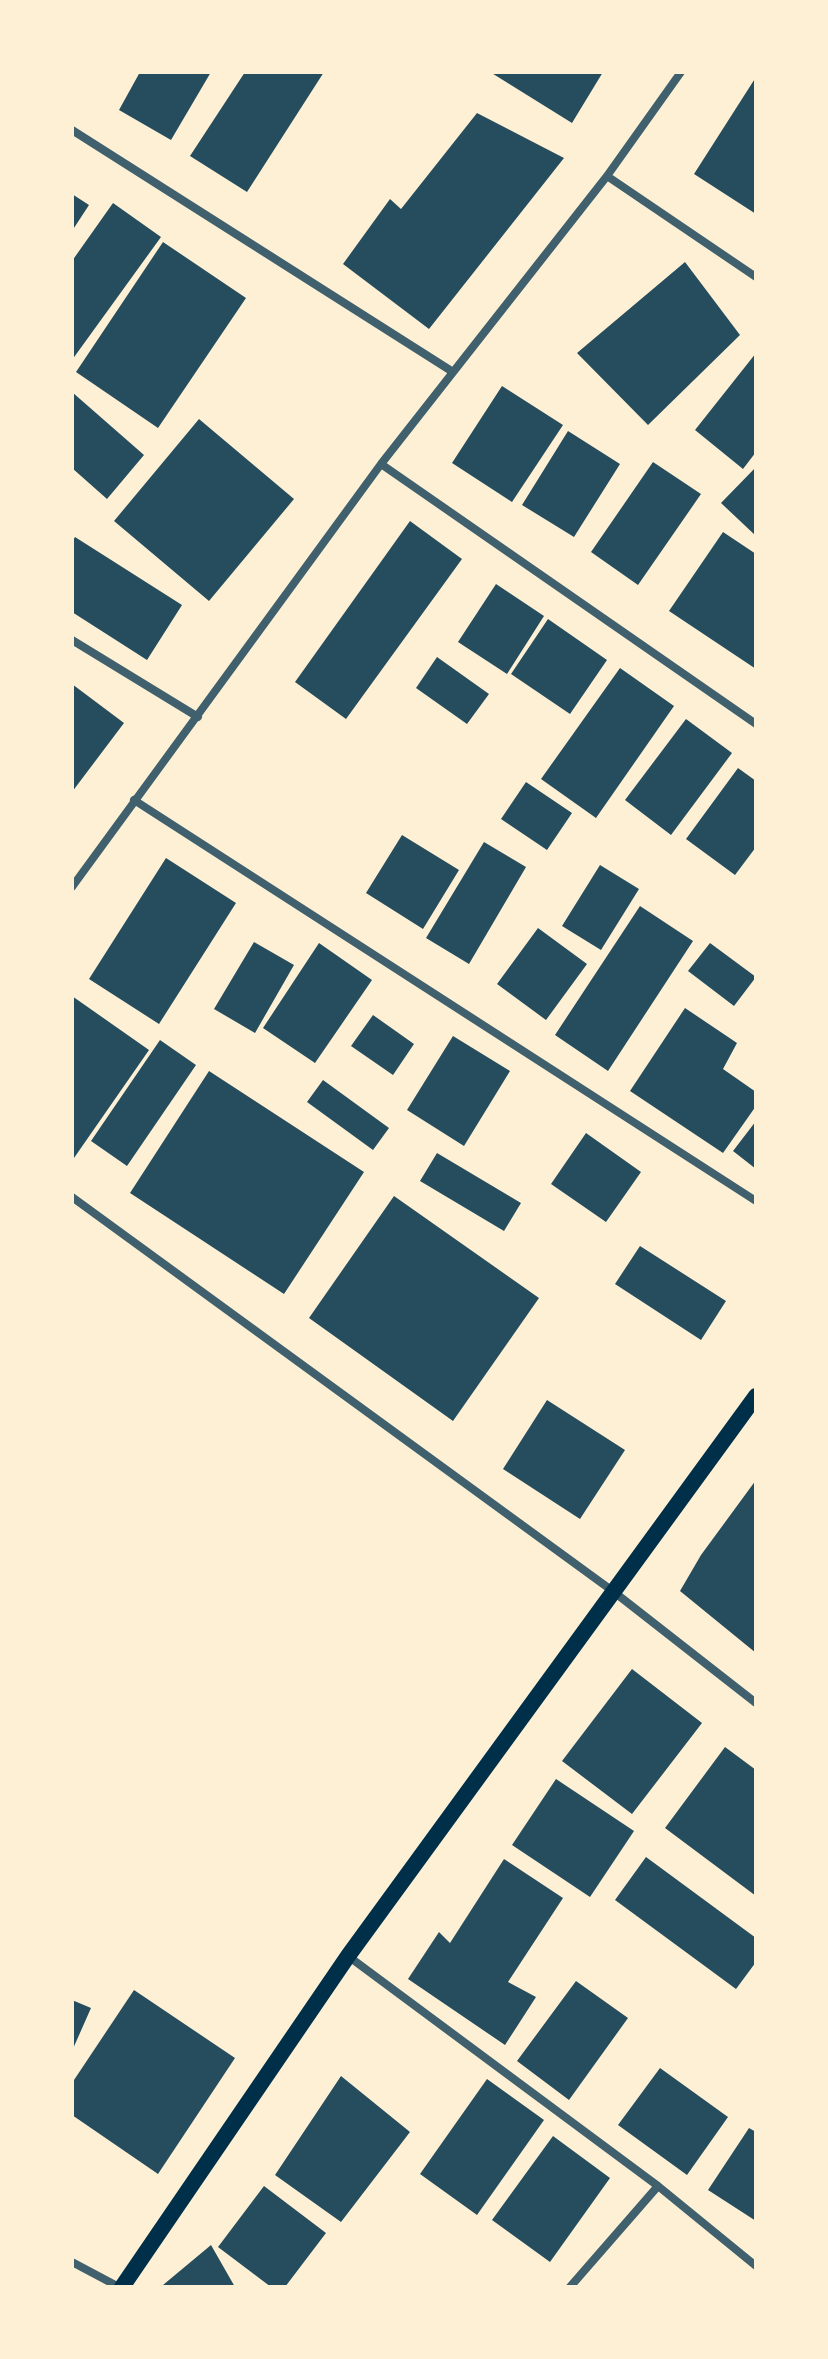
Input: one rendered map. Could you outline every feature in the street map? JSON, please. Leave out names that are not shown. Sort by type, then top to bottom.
[{"type":"main road","points":[[120,2287],[348,1956],[756,1396]]},
{"type":"street","points":[[72,887],[381,464],[607,176],[681,72]]},
{"type":"street","points":[[72,130],[453,372]]},
{"type":"street","points":[[607,176],[756,277]]},
{"type":"street","points":[[381,464],[756,724]]},
{"type":"street","points":[[72,640],[198,717]]},
{"type":"street","points":[[134,800],[756,1201]]},
{"type":"street","points":[[72,1197],[614,1592],[756,1703]]},
{"type":"street","points":[[348,1956],[658,2186],[756,2266]]},
{"type":"street","points":[[570,2287],[658,2186]]},
{"type":"street","points":[[72,2262],[120,2287]]},
{"type":"building","points":[[140,72],[211,72],[171,140],[119,110]]},
{"type":"building","points":[[245,72],[324,72],[247,192],[190,156]]},
{"type":"building","points":[[490,72],[603,72],[572,123]]},
{"type":"building","points":[[756,77],[756,214],[694,174]]},
{"type":"building","points":[[477,113],[564,158],[429,329],[343,264],[390,199],[401,209]]},
{"type":"building","points":[[72,194],[89,205],[72,231]]},
{"type":"building","points":[[113,203],[161,237],[72,360],[72,261]]},
{"type":"building","points":[[163,242],[246,298],[158,428],[76,372]]},
{"type":"building","points":[[685,262],[740,335],[648,425],[577,353]]},
{"type":"building","points":[[756,353],[756,452],[743,469],[695,430]]},
{"type":"building","points":[[502,386],[563,425],[512,502],[452,463]]},
{"type":"building","points":[[72,392],[144,455],[107,499],[72,468]]},
{"type":"building","points":[[199,419],[294,499],[209,601],[114,521]]},
{"type":"building","points":[[568,431],[620,464],[574,537],[522,505]]},
{"type":"building","points":[[653,462],[701,494],[638,585],[591,552]]},
{"type":"building","points":[[756,467],[756,536],[721,503]]},
{"type":"building","points":[[410,521],[462,559],[346,719],[295,682]]},
{"type":"building","points":[[723,532],[756,554],[756,669],[669,611]]},
{"type":"building","points":[[75,537],[182,605],[147,660],[72,612],[72,542]]},
{"type":"building","points":[[496,584],[544,616],[507,674],[458,642]]},
{"type":"building","points":[[548,619],[607,660],[570,714],[511,674]]},
{"type":"building","points":[[437,657],[489,694],[467,724],[416,688]]},
{"type":"building","points":[[620,668],[674,706],[596,818],[541,779]]},
{"type":"building","points":[[72,684],[124,723],[72,792]]},
{"type":"building","points":[[686,719],[732,753],[671,835],[625,800]]},
{"type":"building","points":[[738,768],[756,781],[756,847],[735,875],[686,839]]},
{"type":"building","points":[[526,782],[572,813],[547,850],[501,819]]},
{"type":"building","points":[[402,835],[459,870],[423,929],[366,893]]},
{"type":"building","points":[[484,842],[526,867],[469,964],[426,938]]},
{"type":"building","points":[[166,858],[236,903],[159,1024],[89,979]]},
{"type":"building","points":[[600,865],[639,889],[601,950],[562,926]]},
{"type":"building","points":[[640,906],[693,941],[608,1071],[555,1035]]},
{"type":"building","points":[[538,928],[587,964],[546,1020],[497,984]]},
{"type":"building","points":[[254,942],[294,965],[255,1033],[214,1009]]},
{"type":"building","points":[[319,943],[372,980],[315,1063],[263,1028]]},
{"type":"building","points":[[710,943],[756,977],[734,1006],[688,971]]},
{"type":"building","points":[[72,996],[149,1050],[74,1158],[72,1156]]},
{"type":"building","points":[[685,1008],[737,1043],[723,1069],[756,1092],[756,1106],[723,1153],[630,1091]]},
{"type":"building","points":[[373,1015],[414,1044],[393,1075],[351,1046]]},
{"type":"building","points":[[453,1036],[510,1071],[464,1146],[407,1110]]},
{"type":"building","points":[[160,1040],[196,1065],[127,1166],[91,1141]]},
{"type":"building","points":[[209,1071],[364,1172],[284,1294],[130,1193]]},
{"type":"building","points":[[323,1080],[389,1128],[373,1150],[307,1102]]},
{"type":"building","points":[[756,1121],[756,1169],[733,1151]]},
{"type":"building","points":[[586,1133],[641,1172],[606,1222],[551,1184]]},
{"type":"building","points":[[437,1153],[521,1203],[504,1231],[420,1181]]},
{"type":"building","points":[[394,1196],[539,1298],[453,1421],[309,1318]]},
{"type":"building","points":[[640,1246],[726,1301],[701,1340],[615,1284]]},
{"type":"building","points":[[547,1400],[625,1450],[580,1519],[503,1469]]},
{"type":"building","points":[[756,1480],[756,1653],[680,1591],[701,1555]]},
{"type":"building","points":[[632,1669],[702,1723],[632,1814],[562,1761]]},
{"type":"building","points":[[725,1747],[756,1770],[756,1896],[665,1828]]},
{"type":"building","points":[[556,1779],[634,1831],[590,1897],[512,1845]]},
{"type":"building","points":[[646,1857],[756,1938],[756,1962],[736,1989],[615,1900]]},
{"type":"building","points":[[504,1859],[563,1898],[508,1982],[536,1997],[505,2045],[408,1979],[439,1932],[450,1943]]},
{"type":"building","points":[[576,1981],[628,2018],[569,2100],[517,2061]]},
{"type":"building","points":[[134,1990],[235,2058],[158,2174],[72,2115],[72,2083]]},
{"type":"building","points":[[72,2000],[91,2008],[72,2051]]},
{"type":"building","points":[[660,2068],[728,2117],[687,2175],[618,2125]]},
{"type":"building","points":[[341,2076],[410,2132],[341,2222],[275,2175]]},
{"type":"building","points":[[487,2079],[544,2120],[477,2215],[420,2174]]},
{"type":"building","points":[[749,2128],[756,2132],[756,2221],[708,2190]]},
{"type":"building","points":[[553,2136],[610,2178],[550,2262],[492,2220]]},
{"type":"building","points":[[264,2186],[326,2233],[285,2287],[271,2287],[218,2247]]},
{"type":"building","points":[[211,2245],[235,2287],[163,2285]]}]
